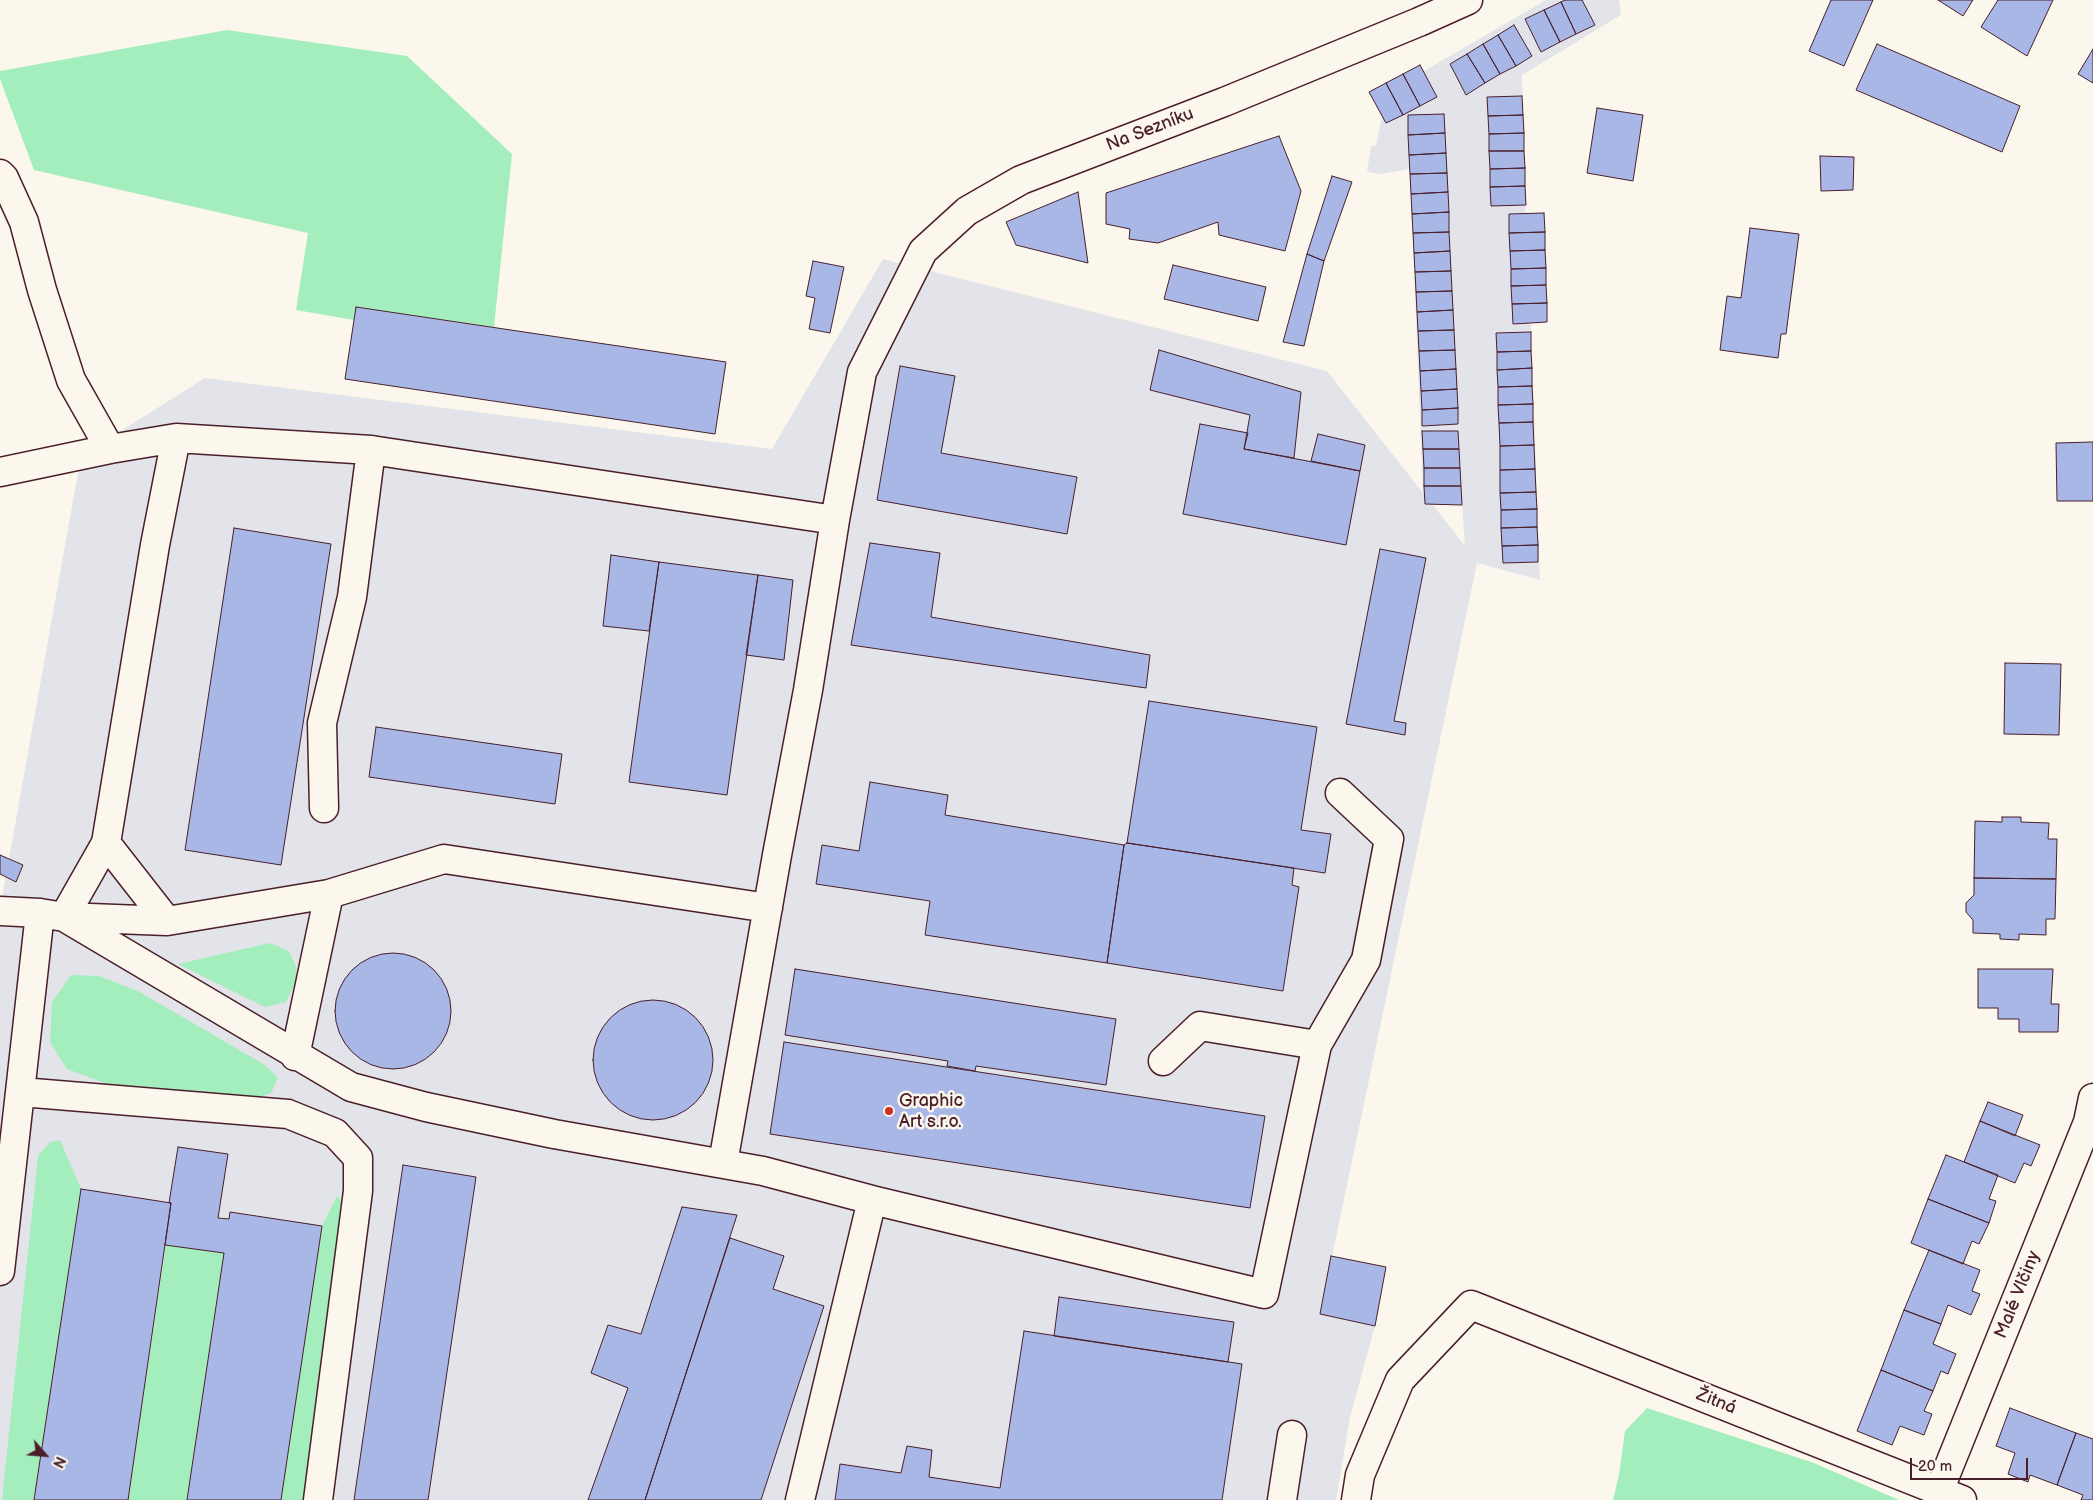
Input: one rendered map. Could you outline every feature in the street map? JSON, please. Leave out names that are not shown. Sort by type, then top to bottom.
[{"type":"street","name":"Na Sezníku","points":[[723,1163],[808,690],[835,520],[862,372],[923,251],[968,211],[1021,180],[1233,98],[1468,0]]},
{"type":"street","points":[[0,174],[24,222],[42,290],[71,380],[110,449]]},
{"type":"street","points":[[0,1271],[21,1092],[52,915],[106,843],[155,545],[176,438]]},
{"type":"street","points":[[0,472],[110,449],[176,438],[371,450],[835,520]]},
{"type":"street","points":[[324,808],[322,724],[352,597],[371,450]]},
{"type":"street","points":[[52,915],[351,1087],[426,1107],[554,1134],[763,1171],[872,1200],[1264,1294],[1317,1046],[1366,960],[1389,839],[1340,794]]},
{"type":"street","points":[[106,843],[167,921]]},
{"type":"street","points":[[0,911],[167,921],[329,894],[444,859],[768,908]]},
{"type":"street","points":[[295,1056],[329,894]]},
{"type":"street","points":[[1163,1061],[1200,1026],[1317,1046]]},
{"type":"street","points":[[21,1092],[288,1114],[335,1134],[358,1158],[358,1191],[318,1500]]},
{"type":"street","name":"Malé Vlčiny","points":[[1950,1495],[2088,1122],[2093,1098]]},
{"type":"street","points":[[800,1500],[872,1200]]},
{"type":"street","name":"Žitná","points":[[1356,1500],[1360,1475],[1400,1380],[1471,1305],[1950,1495]]},
{"type":"street","points":[[1282,1500],[1292,1435]]},
{"type":"shaded area","points":[[1546,0],[1619,0],[1621,15],[1522,75],[1525,213],[1544,213],[1547,322],[1531,323],[1540,580],[1477,563],[1320,1314],[1375,1326],[1350,1417],[1336,1500],[0,1500],[0,909],[81,456],[205,378],[772,449],[883,259],[1327,371],[1423,493],[1410,169],[1380,174],[1367,172],[1371,146],[1376,146],[1382,116],[1369,92],[1420,65],[1424,71]],"holes":[[[1433,505],[1462,505],[1465,546]]]},
{"type":"green space","points":[[227,30],[407,56],[512,154],[494,327],[356,307],[354,320],[296,310],[308,233],[34,170],[0,79],[0,71]]},
{"type":"green space","points":[[270,943],[289,951],[296,966],[296,982],[286,1002],[265,1007],[178,964]]},
{"type":"green space","points":[[71,975],[99,976],[138,991],[265,1065],[278,1078],[271,1093],[252,1100],[206,1097],[107,1084],[67,1069],[50,1042],[52,1002]]},
{"type":"green space","points":[[60,1140],[81,1189],[34,1500],[2,1500],[38,1156],[50,1142]]},
{"type":"green space","points":[[337,1196],[345,1206],[310,1500],[281,1500],[322,1226]]},
{"type":"green space","points":[[166,1244],[224,1253],[187,1500],[128,1500]]},
{"type":"green space","points":[[1647,1408],[1814,1463],[1899,1500],[1613,1500],[1619,1475],[1625,1431]]},
{"type":"building","points":[[1565,0],[1582,0],[1595,25],[1576,34],[1561,2]]},
{"type":"building","points":[[1831,0],[1873,0],[1844,66],[1809,51]]},
{"type":"building","points":[[1938,0],[1973,0],[1963,16]]},
{"type":"building","points":[[1998,0],[2053,0],[2027,56],[1981,27]]},
{"type":"building","points":[[1561,2],[1576,34],[1560,42],[1544,10]]},
{"type":"building","points":[[1544,10],[1560,42],[1541,52],[1525,19]]},
{"type":"building","points":[[1514,25],[1532,56],[1516,66],[1498,35]]},
{"type":"building","points":[[1498,35],[1516,66],[1500,74],[1483,44]]},
{"type":"building","points":[[1483,44],[1500,74],[1485,83],[1467,54]]},
{"type":"building","points":[[1877,44],[2020,106],[2002,152],[1856,90]]},
{"type":"building","points":[[2093,49],[2093,83],[2078,74]]},
{"type":"building","points":[[1467,54],[1485,83],[1466,95],[1450,64]]},
{"type":"building","points":[[1420,65],[1437,97],[1420,106],[1403,74]]},
{"type":"building","points":[[1403,74],[1420,106],[1403,115],[1386,83]]},
{"type":"building","points":[[1386,83],[1403,115],[1386,123],[1369,92]]},
{"type":"building","points":[[1522,96],[1523,115],[1488,116],[1487,97]]},
{"type":"building","points":[[1597,108],[1643,115],[1633,181],[1587,173]]},
{"type":"building","points":[[1444,114],[1445,133],[1408,135],[1408,115]]},
{"type":"building","points":[[1523,115],[1524,133],[1489,134],[1488,116]]},
{"type":"building","points":[[1445,133],[1446,153],[1409,155],[1408,135]]},
{"type":"building","points":[[1524,133],[1524,151],[1489,151],[1489,134]]},
{"type":"building","points":[[1279,136],[1301,191],[1285,251],[1219,235],[1218,222],[1158,243],[1129,239],[1130,229],[1106,224],[1106,193]]},
{"type":"building","points":[[1489,151],[1524,151],[1525,168],[1490,169]]},
{"type":"building","points":[[1446,153],[1447,173],[1410,174],[1409,155]]},
{"type":"building","points":[[1820,156],[1854,157],[1853,190],[1821,191]]},
{"type":"building","points":[[1525,168],[1525,186],[1490,187],[1490,169]]},
{"type":"building","points":[[1447,173],[1448,192],[1411,194],[1410,174]]},
{"type":"building","points":[[1332,176],[1352,182],[1324,261],[1307,254]]},
{"type":"building","points":[[1525,186],[1526,205],[1491,206],[1490,187]]},
{"type":"building","points":[[1078,192],[1088,263],[1016,245],[1006,222]]},
{"type":"building","points":[[1448,192],[1449,212],[1412,214],[1411,194]]},
{"type":"building","points":[[1449,212],[1449,232],[1413,233],[1412,214]]},
{"type":"building","points":[[1544,213],[1545,232],[1509,233],[1509,214]]},
{"type":"building","points":[[1750,228],[1799,234],[1786,334],[1781,334],[1778,358],[1720,350],[1727,296],[1741,298]]},
{"type":"building","points":[[1449,232],[1450,251],[1414,253],[1413,233]]},
{"type":"building","points":[[1545,232],[1545,250],[1510,251],[1509,233]]},
{"type":"building","points":[[1545,250],[1546,268],[1511,269],[1510,251]]},
{"type":"building","points":[[1450,251],[1451,271],[1415,272],[1414,253]]},
{"type":"building","points":[[1307,254],[1324,261],[1304,346],[1283,342]]},
{"type":"building","points":[[813,261],[844,267],[830,333],[809,329],[815,298],[806,296]]},
{"type":"building","points":[[1173,265],[1266,287],[1258,321],[1164,299]]},
{"type":"building","points":[[1546,268],[1546,285],[1511,286],[1511,269]]},
{"type":"building","points":[[1451,271],[1452,291],[1416,292],[1415,272]]},
{"type":"building","points":[[1546,285],[1547,303],[1512,304],[1511,286]]},
{"type":"building","points":[[1452,291],[1453,310],[1417,312],[1416,292]]},
{"type":"building","points":[[1547,303],[1547,322],[1513,324],[1512,304]]},
{"type":"building","points":[[356,307],[726,362],[715,434],[345,379]]},
{"type":"building","points":[[1453,310],[1454,330],[1418,331],[1417,312]]},
{"type":"building","points":[[1454,330],[1455,350],[1419,351],[1418,331]]},
{"type":"building","points":[[1531,332],[1531,351],[1497,352],[1496,333]]},
{"type":"building","points":[[1159,350],[1301,392],[1294,458],[1244,449],[1250,415],[1150,390]]},
{"type":"building","points":[[1455,350],[1456,369],[1420,371],[1419,351]]},
{"type":"building","points":[[1531,351],[1532,368],[1497,370],[1497,352]]},
{"type":"building","points":[[900,366],[955,376],[941,453],[1077,477],[1067,534],[877,500]]},
{"type":"building","points":[[1532,368],[1532,386],[1498,387],[1497,370]]},
{"type":"building","points":[[1456,369],[1457,389],[1421,391],[1420,371]]},
{"type":"building","points":[[1532,386],[1533,404],[1498,405],[1498,387]]},
{"type":"building","points":[[1457,389],[1458,408],[1422,410],[1421,391]]},
{"type":"building","points":[[1533,404],[1533,422],[1499,423],[1498,405]]},
{"type":"building","points":[[1458,408],[1458,424],[1422,426],[1422,410]]},
{"type":"building","points":[[1533,422],[1534,445],[1500,446],[1499,423]]},
{"type":"building","points":[[1200,424],[1248,433],[1244,449],[1360,471],[1346,545],[1183,514]]},
{"type":"building","points":[[1422,431],[1458,431],[1459,449],[1423,449]]},
{"type":"building","points":[[1318,434],[1365,445],[1360,471],[1311,461]]},
{"type":"building","points":[[2093,442],[2093,501],[2057,501],[2056,443]]},
{"type":"building","points":[[1534,445],[1535,469],[1500,470],[1500,446]]},
{"type":"building","points":[[1423,449],[1459,449],[1460,468],[1424,468]]},
{"type":"building","points":[[1424,468],[1460,468],[1461,486],[1424,486]]},
{"type":"building","points":[[1535,469],[1536,492],[1500,493],[1500,470]]},
{"type":"building","points":[[1424,486],[1461,486],[1462,505],[1425,504]]},
{"type":"building","points":[[1536,492],[1537,509],[1501,510],[1500,493]]},
{"type":"building","points":[[1537,509],[1537,527],[1501,528],[1501,510]]},
{"type":"building","points":[[1537,527],[1538,545],[1502,546],[1501,528]]},
{"type":"building","points":[[234,528],[331,544],[281,865],[185,850]]},
{"type":"building","points":[[870,543],[940,553],[931,617],[1150,655],[1146,688],[851,645]]},
{"type":"building","points":[[1538,545],[1538,562],[1503,563],[1502,546]]},
{"type":"building","points":[[1380,549],[1426,558],[1394,721],[1406,723],[1405,735],[1346,724]]},
{"type":"building","points":[[611,555],[659,562],[649,631],[603,626]]},
{"type":"building","points":[[659,562],[758,575],[727,795],[629,782]]},
{"type":"building","points":[[758,575],[793,580],[784,660],[746,655]]},
{"type":"building","points":[[2005,663],[2061,664],[2059,735],[2004,734]]},
{"type":"building","points":[[1149,701],[1317,727],[1301,830],[1331,834],[1325,873],[1127,843]]},
{"type":"building","points":[[376,727],[562,754],[555,804],[369,777]]},
{"type":"building","points":[[870,782],[948,795],[945,815],[1124,845],[1107,963],[925,935],[930,901],[816,884],[822,845],[859,851]]},
{"type":"building","points":[[2002,817],[2021,817],[2021,822],[2049,823],[2048,839],[2057,839],[2056,879],[1974,878],[1975,821],[2002,822]]},
{"type":"building","points":[[1127,843],[1294,868],[1292,885],[1299,887],[1283,991],[1107,963],[1124,845]]},
{"type":"building","points":[[0,855],[23,865],[16,882],[0,874]]},
{"type":"building","points":[[1974,878],[2056,879],[2055,919],[2046,919],[2046,935],[2019,934],[2019,940],[2000,939],[2000,934],[1973,933],[1973,920],[1966,912],[1966,903],[1974,895]]},
{"type":"building","points":[[393,953],[415,958],[434,970],[446,989],[451,1011],[446,1033],[434,1052],[415,1064],[393,1069],[371,1064],[352,1052],[340,1033],[335,1011],[340,989],[352,970],[371,958]]},
{"type":"building","points":[[795,969],[1116,1019],[1106,1085],[976,1066],[975,1071],[947,1066],[948,1061],[785,1035]]},
{"type":"building","points":[[1978,969],[2053,969],[2051,1004],[2059,1004],[2058,1032],[2019,1032],[2019,1019],[1998,1019],[1998,1008],[1978,1008]]},
{"type":"building","points":[[653,1000],[665,1001],[676,1005],[686,1010],[695,1018],[703,1027],[708,1037],[712,1048],[712,1072],[708,1083],[703,1093],[695,1102],[686,1110],[676,1115],[665,1119],[653,1120],[641,1119],[630,1115],[620,1110],[611,1102],[603,1093],[598,1083],[594,1072],[593,1060],[594,1048],[598,1037],[603,1027],[611,1018],[620,1010],[630,1005],[641,1001]]},
{"type":"building","points":[[784,1042],[1265,1116],[1250,1208],[770,1134]]},
{"type":"building","points":[[1988,1102],[2023,1115],[2015,1136],[1980,1121]]},
{"type":"building","points":[[1980,1121],[2040,1145],[2031,1166],[2024,1163],[2015,1183],[1964,1162]]},
{"type":"building","points":[[178,1147],[228,1154],[218,1218],[229,1219],[230,1212],[322,1226],[281,1500],[187,1500],[224,1253],[165,1245],[171,1203],[169,1203]]},
{"type":"building","points":[[1946,1155],[1998,1175],[1989,1199],[1996,1201],[1989,1223],[1928,1199]]},
{"type":"building","points":[[403,1165],[476,1177],[428,1500],[354,1500]]},
{"type":"building","points":[[81,1189],[171,1203],[128,1500],[34,1500]]},
{"type":"building","points":[[1928,1199],[1989,1223],[1979,1244],[1972,1241],[1963,1264],[1911,1243]]},
{"type":"building","points":[[682,1207],[737,1215],[645,1500],[588,1500],[628,1388],[591,1373],[608,1325],[641,1334]]},
{"type":"building","points":[[730,1238],[784,1256],[773,1289],[824,1306],[761,1500],[645,1500]]},
{"type":"building","points":[[1929,1250],[1980,1270],[1972,1291],[1980,1294],[1971,1315],[1948,1305],[1941,1324],[1904,1310]]},
{"type":"building","points":[[1331,1256],[1386,1267],[1375,1326],[1320,1314]]},
{"type":"building","points":[[1059,1297],[1234,1322],[1228,1362],[1054,1336]]},
{"type":"building","points":[[1904,1310],[1941,1324],[1933,1344],[1956,1354],[1948,1374],[1941,1371],[1933,1391],[1881,1370]]},
{"type":"building","points":[[1024,1331],[1242,1364],[1222,1500],[835,1500],[840,1464],[901,1473],[907,1446],[932,1450],[929,1477],[1000,1488]]},
{"type":"building","points":[[1881,1370],[1933,1391],[1924,1411],[1932,1414],[1924,1435],[1900,1426],[1892,1445],[1857,1431]]},
{"type":"building","points":[[2010,1408],[2076,1433],[2057,1485],[2030,1475],[2028,1482],[2008,1474],[2015,1453],[1996,1446]]},
{"type":"building","points":[[2076,1433],[2093,1439],[2093,1500],[2081,1500],[2083,1495],[2057,1485]]},
{"type":"place","name":"Graphic Art s.r.o.","points":[[889,1111]]}]
